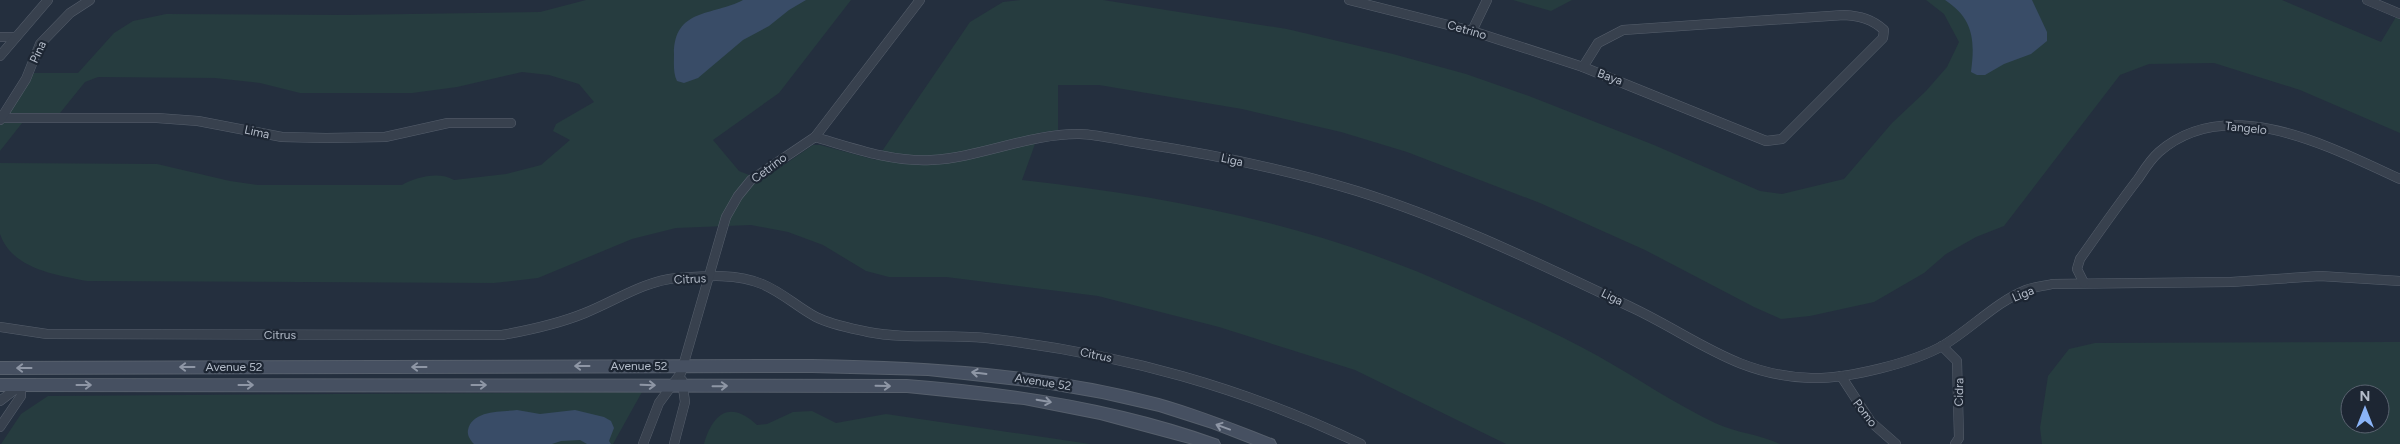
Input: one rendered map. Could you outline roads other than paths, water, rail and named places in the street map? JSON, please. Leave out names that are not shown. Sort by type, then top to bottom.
[{"type":"main road","name":"Avenue 52","points":[[0,368],[680,378],[834,385],[907,386],[989,392],[1108,413],[1160,426],[1213,444]]},
{"type":"main road","name":"Avenue 52","points":[[0,385],[680,378],[923,368],[1039,381],[1154,405],[1269,444]]},
{"type":"street","points":[[0,56],[48,0]]},
{"type":"street","name":"Pina","points":[[1,119],[26,78],[40,44],[57,25],[90,0]]},
{"type":"street","name":"Cetrino","points":[[680,378],[726,217],[738,196],[751,180],[770,165],[815,137],[920,0]]},
{"type":"street","name":"Cetrino","points":[[1349,0],[1472,31],[1583,67]]},
{"type":"street","points":[[1472,31],[1486,0]]},
{"type":"street","points":[[2367,0],[2400,14]]},
{"type":"street","name":"Baya","points":[[1844,15],[1860,16],[1870,20],[1884,30],[1883,38],[1794,129],[1782,138],[1766,140],[1583,67],[1595,44],[1606,36],[1623,30],[1844,15]]},
{"type":"street","points":[[0,37],[16,37]]},
{"type":"street","name":"Lima","points":[[1,119],[158,118],[198,121],[282,137],[326,138],[385,137],[448,123],[511,123]]},
{"type":"street","name":"Tangelo","points":[[2084,283],[2077,268],[2080,259],[2132,186],[2159,152],[2182,135],[2201,127],[2227,124],[2281,132],[2317,143],[2400,179]]},
{"type":"street","name":"Liga","points":[[815,137],[889,158],[932,160],[1055,136],[1080,134],[1122,139],[1242,161],[1359,192],[1494,242],[1641,312],[1731,361],[1755,370],[1812,378],[1841,376],[1896,364],[1942,346],[2009,299],[2027,290],[2052,284],[2231,282],[2320,276],[2400,281]]},
{"type":"street","name":"Citrus","points":[[0,327],[47,334],[502,335],[560,322],[653,284],[674,278],[735,278],[755,281],[773,289],[817,317],[866,332],[968,336],[1025,342],[1096,354],[1164,370],[1265,403],[1361,444]]},
{"type":"street","name":"Cidra","points":[[1942,346],[1958,361],[1959,438],[1955,444]]},
{"type":"street","name":"Pomo","points":[[1841,376],[1858,407],[1875,428],[1896,444]]},
{"type":"street","points":[[643,444],[659,403],[680,378]]},
{"type":"street","points":[[674,444],[685,402],[680,378]]},
{"type":"street","points":[[0,401],[21,385]]},
{"type":"street","points":[[0,427],[21,396],[21,385]]},
{"type":"water","points":[[743,0],[806,0],[789,10],[769,26],[743,40],[698,78],[684,83],[677,81],[674,71],[674,54],[676,39],[681,28],[697,16]]},
{"type":"water","points":[[1945,0],[2032,0],[2047,32],[2047,41],[2031,54],[2004,64],[1985,75],[1977,75],[1971,72],[1973,50],[1967,23],[1955,7]]},
{"type":"water","points":[[517,410],[540,414],[575,410],[604,417],[611,421],[614,428],[609,441],[611,444],[587,444],[580,440],[561,441],[552,444],[474,444],[470,439],[468,430],[471,423],[481,415]]}]
